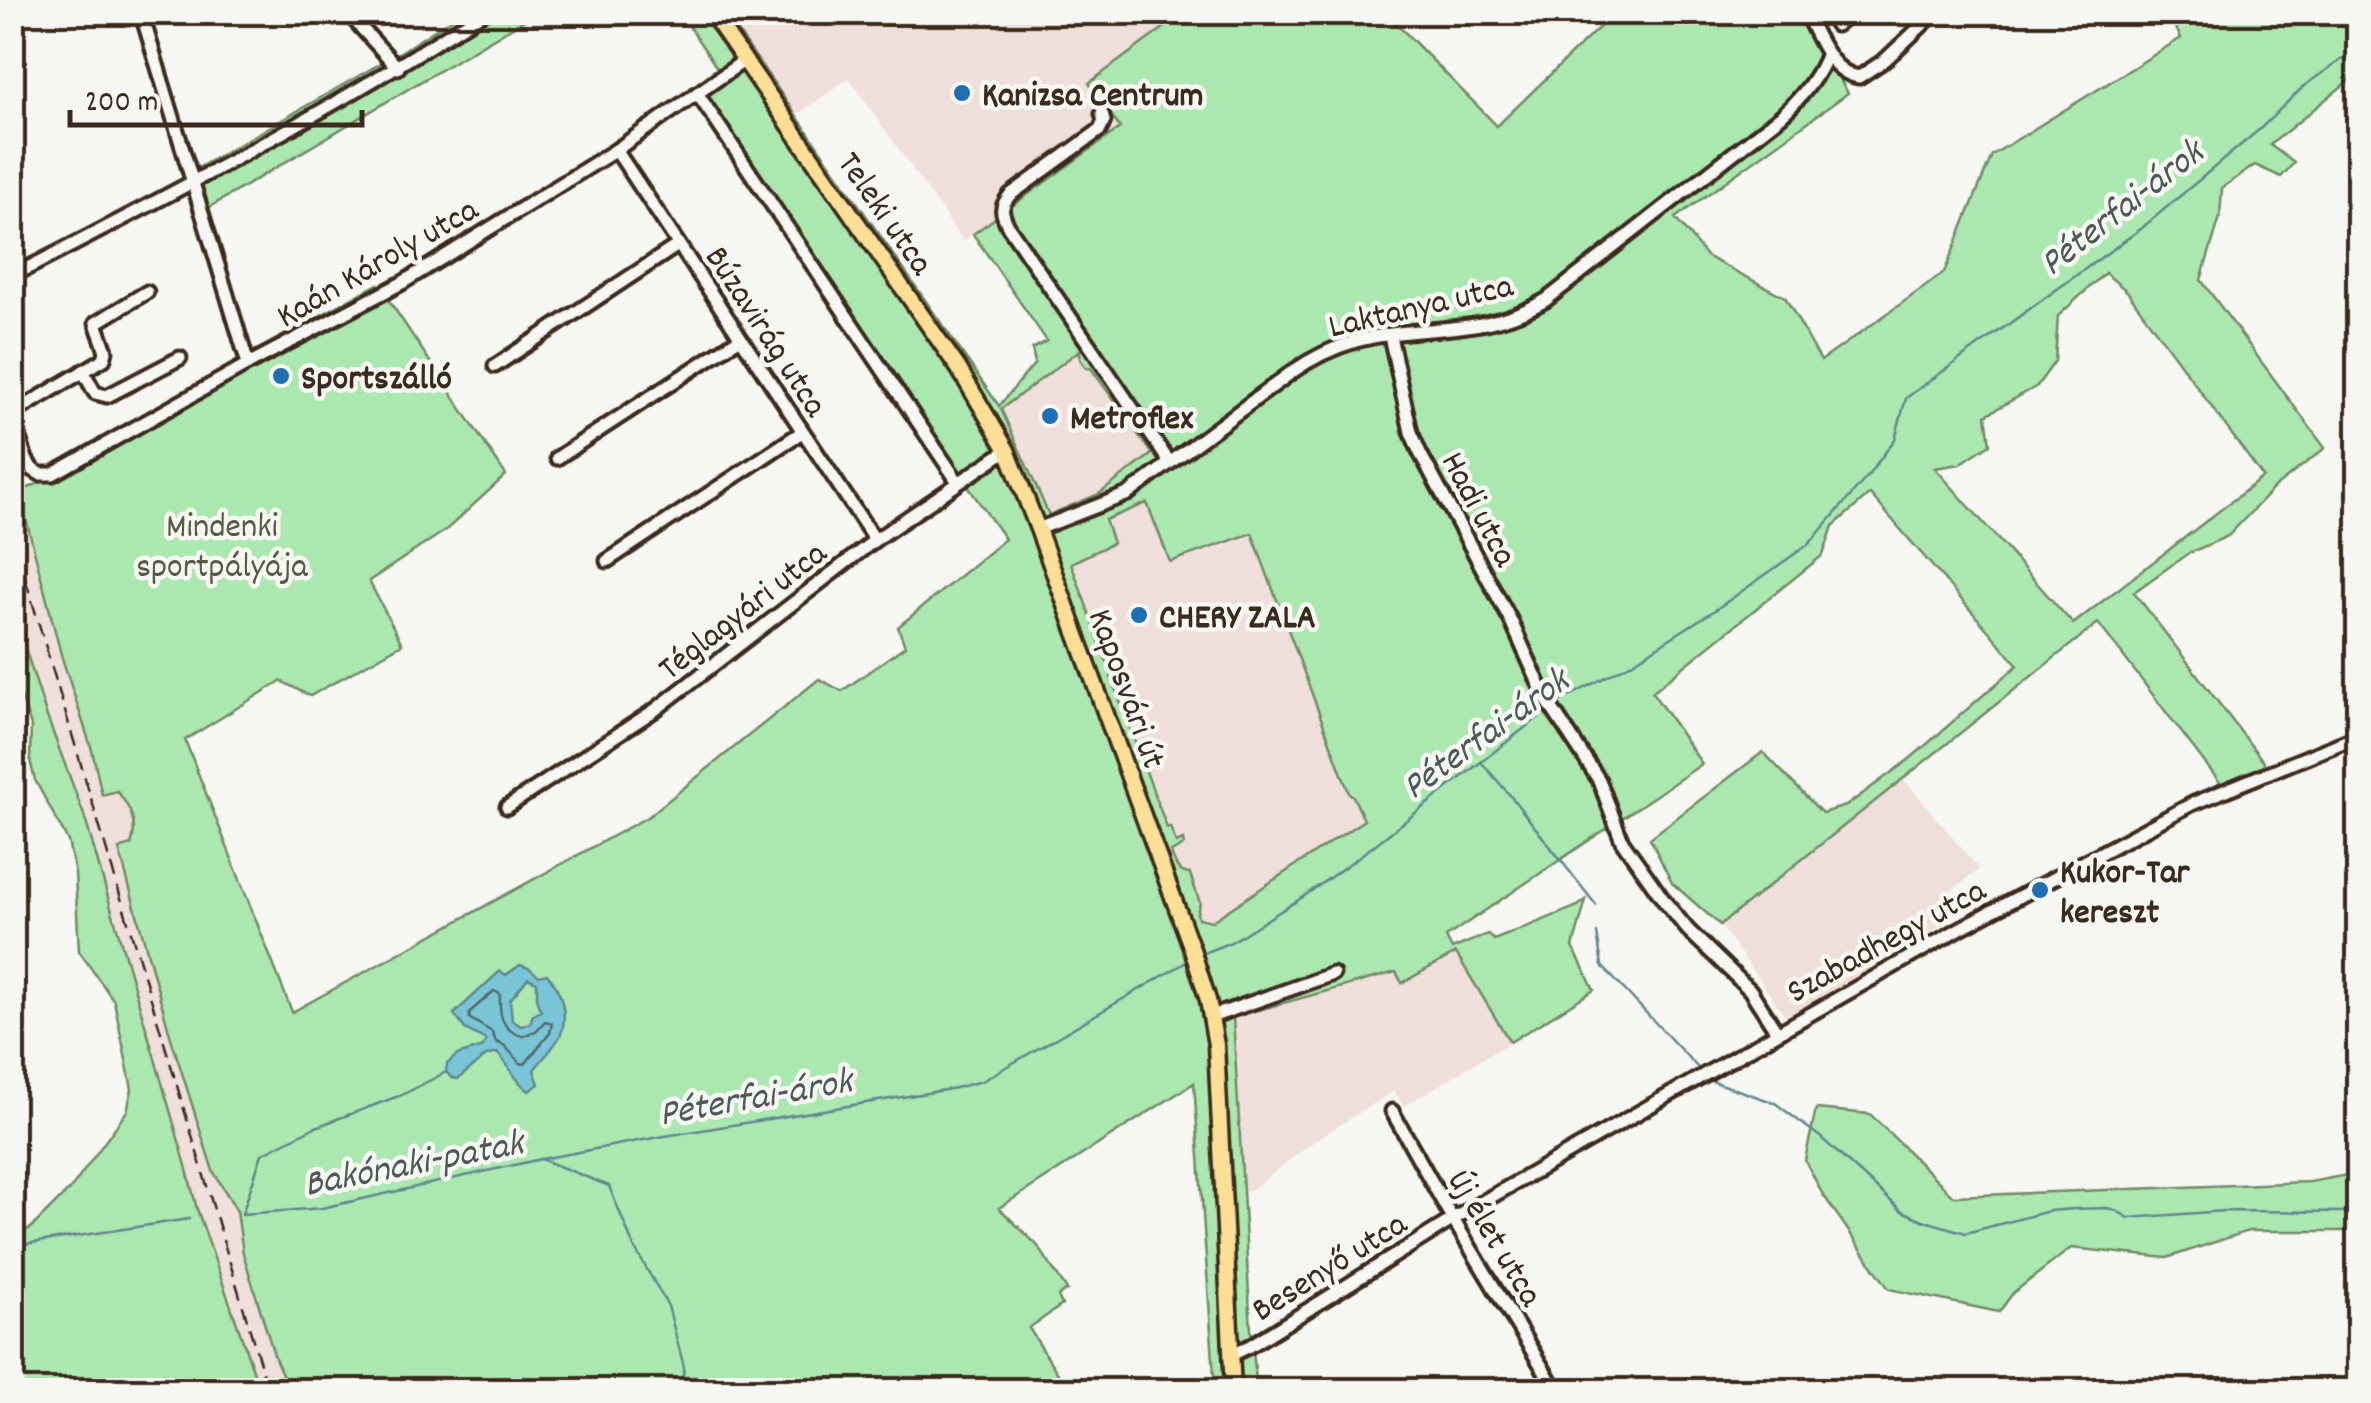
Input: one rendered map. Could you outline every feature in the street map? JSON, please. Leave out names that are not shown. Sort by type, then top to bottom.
[{"type":"main road","name":"Teleki utca","points":[[712,12],[949,354],[1007,450]]},
{"type":"main road","name":"Kaposvári út","points":[[1007,450],[1194,955],[1211,1017],[1233,1390]]},
{"type":"street","points":[[141,12],[248,364]]},
{"type":"street","points":[[348,12],[398,68]]},
{"type":"street","points":[[12,276],[194,183],[398,68],[484,12]]},
{"type":"street","points":[[1805,12],[1827,52],[1841,70],[1854,77],[1864,76],[1885,60],[1936,12]]},
{"type":"street","points":[[1836,25],[1851,12]]},
{"type":"street","name":"Laktanya utca","points":[[1038,529],[1116,500],[1321,354],[1355,341],[1480,326],[1546,300],[1781,116],[1815,77],[1827,52]]},
{"type":"street","name":"Kaán Károly utca","points":[[12,416],[26,459],[36,472],[53,474],[402,283],[616,150],[745,60]]},
{"type":"street","points":[[697,93],[958,482]]},
{"type":"street","points":[[1102,114],[1100,130],[1010,195],[1001,211],[1170,463]]},
{"type":"street","name":"Búzavirág utca","points":[[616,150],[875,540]]},
{"type":"street","points":[[495,366],[678,245]]},
{"type":"street","points":[[12,416],[106,355],[96,326],[98,320],[148,292]]},
{"type":"street","name":"Hadi utca","points":[[1390,336],[1416,445],[1511,621],[1554,715],[1599,780],[1616,827],[1636,862],[1688,930],[1750,990],[1777,1032]]},
{"type":"street","points":[[558,458],[740,339]]},
{"type":"street","points":[[83,371],[95,393],[107,396],[180,358]]},
{"type":"street","points":[[608,561],[802,432]]},
{"type":"street","name":"Téglagyári utca","points":[[506,807],[654,710],[875,540],[1007,450]]},
{"type":"street","name":"Szabadhegy utca","points":[[1454,1219],[1959,929],[2192,804],[2358,736]]},
{"type":"street","points":[[1211,1017],[1333,974]]},
{"type":"street","name":"Új élet utca","points":[[1392,1111],[1556,1390]]},
{"type":"street","name":"Besenyő utca","points":[[1231,1355],[1454,1219]]},
{"type":"shaded area","points":[[757,12],[1184,13],[1089,83],[1120,128],[963,241],[849,78],[795,116],[735,28]]},
{"type":"shaded area","points":[[1081,349],[1152,454],[1099,494],[1049,515],[1001,409]]},
{"type":"shaded area","points":[[12,472],[102,794],[117,791],[126,802],[136,831],[131,846],[119,850],[171,1038],[213,1171],[237,1211],[243,1253],[275,1358],[289,1390],[260,1390],[197,1209],[84,815],[13,610]]},
{"type":"shaded area","points":[[1148,503],[1252,533],[1349,793],[1365,821],[1212,921],[1198,918],[1186,875],[1174,863],[1171,851],[1184,844],[1176,844],[1167,828],[1111,676],[1119,673],[1106,660],[1071,562],[1113,543],[1104,520]]},
{"type":"shaded area","points":[[1903,778],[1979,869],[1944,897],[1953,909],[1940,926],[1788,1019],[1720,925]]},
{"type":"shaded area","points":[[1456,953],[1510,1042],[1404,1106],[1394,1091],[1317,1139],[1244,1192],[1233,1017],[1397,972],[1403,982]]},
{"type":"green space","points":[[461,13],[536,13],[208,208],[196,169]]},
{"type":"green space","name":"Mindenki sportpályája","points":[[680,13],[738,13],[744,22],[736,29],[999,406],[1035,363],[1032,349],[1047,341],[973,234],[1120,128],[1089,83],[1184,13],[1386,13],[1497,126],[1614,13],[1800,13],[1848,93],[1675,218],[1706,256],[1785,297],[1821,361],[1944,273],[1992,155],[2181,38],[2168,13],[2358,13],[2358,73],[2270,145],[2294,163],[2281,177],[2255,165],[2222,188],[2220,217],[2201,280],[2325,448],[2275,487],[2228,536],[2187,554],[2134,592],[2266,765],[2221,784],[2098,623],[1720,925],[1672,883],[1650,838],[1763,752],[1822,813],[1846,806],[1911,758],[2018,665],[1870,494],[1833,526],[1823,555],[1652,692],[1702,764],[1446,937],[1452,949],[1488,934],[1494,940],[1586,900],[1573,947],[1594,990],[1510,1042],[1456,953],[1402,983],[1396,972],[1233,1017],[1257,1390],[1215,1390],[1194,1083],[999,1208],[1038,1246],[1067,1290],[1058,1296],[1062,1305],[1029,1328],[1068,1390],[289,1390],[275,1358],[243,1253],[237,1211],[213,1171],[171,1038],[119,849],[131,845],[132,816],[117,791],[102,795],[19,492],[42,482],[235,362],[378,284],[506,475],[446,530],[369,581],[402,644],[310,696],[281,681],[185,740],[292,1012],[649,816],[819,679],[842,691],[905,646],[898,627],[1005,539],[689,90],[717,68]],"holes":[[[2105,273],[2127,291],[2263,477],[2073,624],[1935,468],[1960,464],[1990,444],[1986,415],[2037,386],[2055,361],[2058,316]],[[1080,350],[1086,368],[1091,368],[1152,454],[1099,494],[1049,515],[1001,409]],[[1147,503],[1170,562],[1252,533],[1349,793],[1364,820],[1212,921],[1198,918],[1200,903],[1190,874],[1180,870],[1174,860],[1171,852],[1184,845],[1183,840],[1176,843],[1170,827],[1167,828],[1111,677],[1120,673],[1106,660],[1071,563],[1113,543],[1105,520]]]},
{"type":"green space","points":[[13,610],[84,815],[197,1209],[260,1390],[13,1390],[13,1232],[30,1229],[73,1186],[127,1111],[132,1089],[114,1001],[79,951],[75,874],[68,841],[35,780],[30,760],[31,726],[13,673]]},
{"type":"green space","points":[[1816,1109],[1870,1114],[1953,1196],[2310,1182],[2358,1173],[2358,1231],[2248,1231],[2167,1258],[2071,1248],[2013,1293],[1999,1312],[1889,1289],[1822,1193],[1805,1160]]},
{"type":"water","points":[[520,965],[539,976],[547,974],[562,1003],[564,1020],[560,1036],[534,1070],[539,1084],[529,1091],[497,1053],[486,1056],[458,1079],[446,1072],[447,1064],[457,1055],[483,1047],[486,1040],[465,1029],[454,1014],[500,971],[506,975]],"holes":[[[528,978],[537,982],[541,1011],[521,1026],[512,1020],[510,1000]]]},
{"type":"waterway","name":"Péterfai-árok","points":[[1555,704],[1630,664],[1809,544],[1895,439],[1906,398],[2142,228],[2261,128],[2305,85],[2341,60],[2358,54]]},
{"type":"waterway","name":"Péterfai-árok","points":[[1201,954],[1231,942],[1303,897],[1549,709]]},
{"type":"waterway","points":[[1482,763],[1596,905]]},
{"type":"waterway","points":[[1597,933],[1602,966],[1698,1068]]},
{"type":"waterway","name":"Péterfai-árok","points":[[541,1159],[982,1081],[1190,960]]},
{"type":"waterway","name":"Bakónaki-patak","points":[[446,1072],[262,1154],[242,1214],[322,1208],[541,1159],[609,1186],[634,1247],[668,1306],[684,1367],[681,1390]]},
{"type":"waterway","points":[[1712,1081],[1775,1103],[1819,1136],[1902,1211],[1966,1233],[2049,1211],[2074,1209],[2107,1208],[2129,1218],[2224,1211],[2358,1212]]},
{"type":"waterway","name":"Bakónaki-patak","points":[[12,1246],[189,1219]]},
{"type":"railway","points":[[12,534],[268,1390]]},
{"type":"place","name":"Kanizsa Centrum","points":[[962,93]]},
{"type":"place","name":"Sportszálló","points":[[281,376]]},
{"type":"place","name":"Metroflex","points":[[1050,416]]},
{"type":"place","name":"CHERY ZALA","points":[[1139,615]]},
{"type":"place","name":"Kukor-Tar kereszt","points":[[2040,890]]}]
